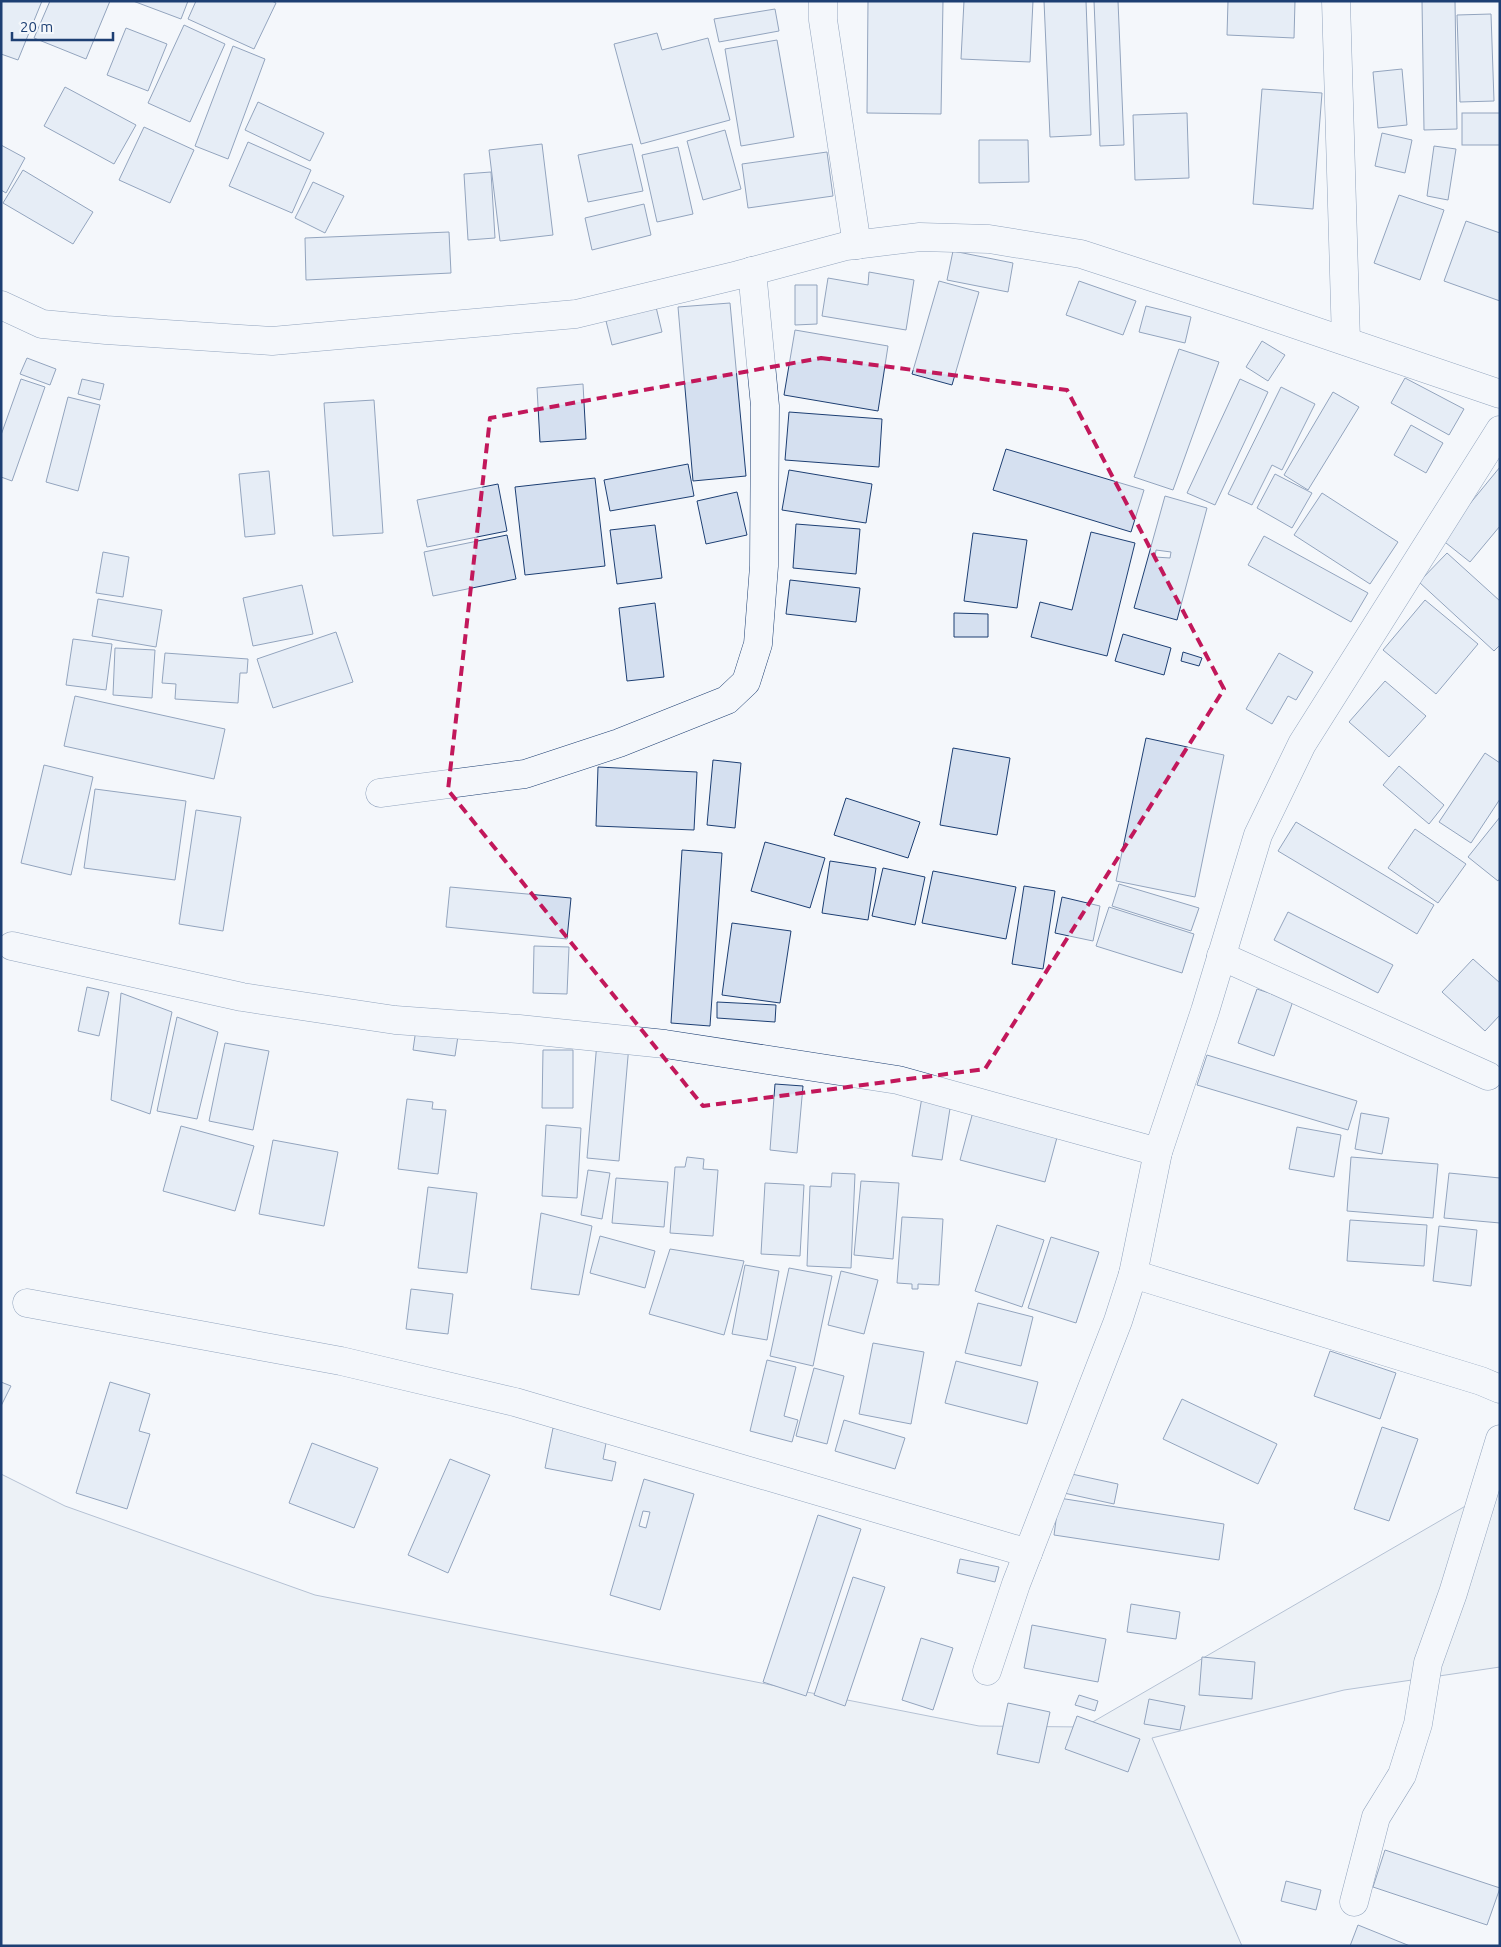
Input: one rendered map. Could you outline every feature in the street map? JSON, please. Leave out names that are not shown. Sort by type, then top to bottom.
[{"type":"street","points":[[823,1],[823,20],[857,245]]},
{"type":"street","points":[[1336,1],[1346,341]]},
{"type":"street","points":[[1,305],[42,324],[272,341],[576,314],[846,246],[920,237],[989,239],[1081,254],[1500,394]]},
{"type":"street","points":[[380,793],[525,774],[619,743],[727,700],[746,682],[758,644],[764,566],[765,406],[752,271]]},
{"type":"street","points":[[987,1671],[1016,1584],[1118,1321],[1133,1274],[1158,1152],[1205,1011],[1258,835],[1302,744],[1500,430]]},
{"type":"street","points":[[12,946],[242,996],[396,1020],[519,1029],[665,1044],[898,1080],[1158,1152]]},
{"type":"street","points":[[1221,956],[1488,1076]]},
{"type":"street","points":[[1133,1274],[1500,1388]]},
{"type":"street","points":[[27,1303],[341,1361],[515,1402],[1028,1553]]},
{"type":"street","points":[[1354,1902],[1376,1817],[1402,1775],[1418,1724],[1428,1663],[1453,1593],[1500,1439]]},
{"type":"highlighted area","points":[[821,358],[1067,390],[1224,689],[985,1069],[703,1106],[448,790],[490,418]]},
{"type":"shaded area","points":[[1,1474],[65,1506],[315,1595],[979,1726],[1084,1727],[1500,1486],[1500,1667],[1344,1690],[1152,1738],[1242,1946],[1,1946]]},
{"type":"building","points":[[1,1],[42,1],[18,60],[1,54]]},
{"type":"building","points":[[50,1],[110,1],[86,59],[34,38]]},
{"type":"building","points":[[133,1],[188,1],[181,19]]},
{"type":"building","points":[[196,1],[272,1],[276,3],[254,49],[188,19]]},
{"type":"building","points":[[868,1],[943,1],[941,114],[867,113]]},
{"type":"building","points":[[964,1],[1033,1],[1030,62],[961,59]]},
{"type":"building","points":[[1044,1],[1086,1],[1091,135],[1050,137]]},
{"type":"building","points":[[1094,1],[1118,1],[1124,145],[1100,146]]},
{"type":"building","points":[[1228,1],[1295,1],[1294,38],[1227,35]]},
{"type":"building","points":[[1422,1],[1455,1],[1457,129],[1424,130]]},
{"type":"building","points":[[775,9],[779,31],[719,42],[714,19]]},
{"type":"building","points":[[1491,14],[1494,101],[1460,102],[1457,15]]},
{"type":"building","points":[[184,25],[225,44],[190,122],[148,103]]},
{"type":"building","points":[[126,28],[167,44],[148,91],[107,75]]},
{"type":"building","points":[[657,33],[662,50],[708,38],[730,120],[641,144],[614,44]]},
{"type":"building","points":[[777,40],[794,137],[741,146],[725,49]]},
{"type":"building","points":[[233,46],[265,59],[228,159],[195,146]]},
{"type":"building","points":[[1402,69],[1407,125],[1378,128],[1373,72]]},
{"type":"building","points":[[65,87],[136,125],[114,164],[44,126]]},
{"type":"building","points":[[1262,89],[1322,93],[1313,209],[1253,204]]},
{"type":"building","points":[[258,102],[324,133],[310,161],[245,130]]},
{"type":"building","points":[[1187,113],[1189,178],[1135,180],[1133,115]]},
{"type":"building","points":[[1462,113],[1500,113],[1500,145],[1462,145]]},
{"type":"building","points":[[144,127],[194,150],[170,203],[119,180]]},
{"type":"building","points":[[725,130],[741,189],[703,200],[687,141]]},
{"type":"building","points":[[1382,133],[1412,140],[1405,173],[1375,166]]},
{"type":"building","points":[[979,140],[1028,140],[1029,182],[979,183]]},
{"type":"building","points":[[248,142],[311,170],[292,213],[229,186]]},
{"type":"building","points":[[542,144],[553,235],[500,241],[489,150]]},
{"type":"building","points":[[632,144],[643,191],[588,202],[578,155]]},
{"type":"building","points":[[1,145],[25,158],[6,193],[1,190]]},
{"type":"building","points":[[1434,146],[1456,149],[1448,200],[1427,196]]},
{"type":"building","points":[[678,147],[693,214],[657,222],[642,155]]},
{"type":"building","points":[[827,152],[833,196],[748,208],[742,164]]},
{"type":"building","points":[[23,170],[93,212],[73,244],[3,203]]},
{"type":"building","points":[[491,172],[495,238],[468,240],[464,174]]},
{"type":"building","points":[[313,182],[344,196],[325,233],[295,218]]},
{"type":"building","points":[[1399,195],[1444,210],[1420,280],[1374,263]]},
{"type":"building","points":[[644,204],[651,235],[592,250],[585,218]]},
{"type":"building","points":[[1466,221],[1500,233],[1500,301],[1444,281]]},
{"type":"building","points":[[449,232],[451,273],[306,280],[305,238]]},
{"type":"building","points":[[953,251],[1013,263],[1008,292],[947,280]]},
{"type":"building","points":[[869,272],[914,280],[906,330],[822,316],[828,278],[868,285]]},
{"type":"building","points":[[939,281],[979,292],[952,385],[912,374]]},
{"type":"building","points":[[1079,281],[1136,301],[1123,335],[1066,315]]},
{"type":"building","points":[[795,285],[817,285],[817,324],[795,325]]},
{"type":"building","points":[[730,303],[746,476],[693,481],[678,307]]},
{"type":"building","points":[[1146,306],[1191,317],[1185,343],[1139,332]]},
{"type":"building","points":[[656,307],[662,332],[612,345],[606,321]]},
{"type":"building","points":[[795,330],[888,346],[878,411],[784,395]]},
{"type":"building","points":[[1262,341],[1285,355],[1268,381],[1246,367]]},
{"type":"building","points":[[1179,349],[1219,362],[1173,490],[1134,477]]},
{"type":"building","points":[[27,358],[56,369],[50,385],[20,374]]},
{"type":"building","points":[[1405,378],[1464,409],[1449,435],[1391,403]]},
{"type":"building","points":[[21,379],[45,387],[12,481],[1,477],[1,435]]},
{"type":"building","points":[[82,379],[104,384],[100,400],[78,394]]},
{"type":"building","points":[[1240,379],[1268,392],[1215,505],[1187,493]]},
{"type":"building","points":[[583,384],[586,439],[540,442],[537,388]]},
{"type":"building","points":[[1281,387],[1315,404],[1282,470],[1272,465],[1252,505],[1228,494]]},
{"type":"building","points":[[1333,392],[1359,407],[1308,490],[1284,475]]},
{"type":"building","points":[[68,397],[100,405],[78,491],[46,482]]},
{"type":"building","points":[[374,400],[383,533],[333,536],[324,403]]},
{"type":"building","points":[[789,412],[882,419],[879,467],[785,460]]},
{"type":"building","points":[[1411,425],[1443,443],[1426,473],[1394,455]]},
{"type":"building","points":[[1006,449],[1144,490],[1131,532],[993,490]]},
{"type":"building","points":[[688,464],[694,496],[610,511],[604,480]]},
{"type":"building","points":[[1500,467],[1500,526],[1470,562],[1441,539]]},
{"type":"building","points":[[789,470],[872,484],[866,523],[782,510]]},
{"type":"building","points":[[269,471],[275,534],[245,537],[239,474]]},
{"type":"building","points":[[1275,474],[1312,493],[1292,528],[1257,508]]},
{"type":"building","points":[[595,478],[605,566],[525,575],[515,487]]},
{"type":"building","points":[[498,484],[507,531],[427,547],[417,500]]},
{"type":"building","points":[[737,492],[747,535],[706,544],[697,501]]},
{"type":"building","points":[[1322,493],[1398,542],[1370,584],[1294,535]]},
{"type":"building","points":[[1165,496],[1207,508],[1177,620],[1134,608]],"holes":[[[1156,550],[1171,552],[1170,558],[1155,557]]]},
{"type":"building","points":[[796,524],[860,529],[856,574],[793,568]]},
{"type":"building","points":[[655,525],[662,578],[617,584],[610,530]]},
{"type":"building","points":[[1091,532],[1135,543],[1107,656],[1031,637],[1040,602],[1072,610]]},
{"type":"building","points":[[973,533],[1027,540],[1017,608],[964,601]]},
{"type":"building","points":[[507,535],[516,579],[433,596],[424,552]]},
{"type":"building","points":[[1264,536],[1368,593],[1351,622],[1248,565]]},
{"type":"building","points":[[103,552],[129,557],[123,597],[96,593]]},
{"type":"building","points":[[1447,553],[1500,601],[1500,645],[1494,651],[1419,582]]},
{"type":"building","points":[[790,580],[860,588],[856,622],[786,614]]},
{"type":"building","points":[[302,585],[313,634],[253,646],[243,598]]},
{"type":"building","points":[[98,599],[162,610],[156,647],[92,636]]},
{"type":"building","points":[[1425,600],[1478,644],[1436,694],[1383,650]]},
{"type":"building","points":[[655,603],[664,677],[627,681],[619,608]]},
{"type":"building","points":[[954,613],[988,614],[988,637],[954,637]]},
{"type":"building","points":[[336,632],[353,682],[273,708],[257,659]]},
{"type":"building","points":[[1123,634],[1171,648],[1164,675],[1115,661]]},
{"type":"building","points":[[73,639],[112,644],[106,690],[66,685]]},
{"type":"building","points":[[115,648],[155,650],[152,698],[113,695]]},
{"type":"building","points":[[1183,652],[1202,658],[1199,666],[1181,661]]},
{"type":"building","points":[[165,653],[248,659],[247,673],[240,673],[238,703],[175,699],[176,684],[162,683]]},
{"type":"building","points":[[1279,653],[1313,672],[1296,700],[1288,696],[1272,724],[1246,709]]},
{"type":"building","points":[[1385,681],[1426,716],[1389,757],[1349,722]]},
{"type":"building","points":[[75,696],[225,729],[214,779],[64,746]]},
{"type":"building","points":[[1146,738],[1224,755],[1195,897],[1116,881]]},
{"type":"building","points":[[953,748],[1010,758],[997,835],[940,825]]},
{"type":"building","points":[[1485,753],[1500,763],[1500,799],[1471,843],[1439,822]]},
{"type":"building","points":[[713,760],[741,763],[735,828],[707,825]]},
{"type":"building","points":[[44,765],[93,777],[71,875],[21,863]]},
{"type":"building","points":[[1399,766],[1444,805],[1429,824],[1383,785]]},
{"type":"building","points":[[598,767],[697,772],[694,830],[596,826]]},
{"type":"building","points":[[95,789],[186,801],[175,880],[84,868]]},
{"type":"building","points":[[846,798],[920,822],[908,858],[834,835]]},
{"type":"building","points":[[196,810],[241,817],[223,931],[179,924]]},
{"type":"building","points":[[1500,817],[1500,878],[1498,881],[1468,857]]},
{"type":"building","points":[[1296,822],[1434,905],[1417,934],[1278,851]]},
{"type":"building","points":[[1415,829],[1466,864],[1438,903],[1388,868]]},
{"type":"building","points":[[765,842],[825,858],[810,908],[751,891]]},
{"type":"building","points":[[682,850],[722,853],[710,1026],[671,1023]]},
{"type":"building","points":[[830,861],[876,868],[868,920],[822,913]]},
{"type":"building","points":[[883,868],[925,877],[915,925],[872,916]]},
{"type":"building","points":[[933,871],[1016,887],[1006,939],[922,923]]},
{"type":"building","points":[[1119,884],[1199,908],[1191,931],[1112,906]]},
{"type":"building","points":[[1024,886],[1055,891],[1043,969],[1012,964]]},
{"type":"building","points":[[450,887],[571,898],[567,939],[446,927]]},
{"type":"building","points":[[1062,897],[1100,906],[1093,941],[1055,933]]},
{"type":"building","points":[[1109,907],[1194,934],[1182,973],[1096,946]]},
{"type":"building","points":[[1288,912],[1393,965],[1378,993],[1274,940]]},
{"type":"building","points":[[732,923],[791,931],[780,1003],[722,995]]},
{"type":"building","points":[[534,946],[569,947],[567,994],[533,993]]},
{"type":"building","points":[[1473,959],[1500,983],[1500,1015],[1485,1031],[1442,992]]},
{"type":"building","points":[[87,987],[109,992],[99,1036],[78,1031]]},
{"type":"building","points":[[1257,989],[1293,1001],[1274,1056],[1238,1043]]},
{"type":"building","points":[[121,993],[172,1012],[150,1114],[111,1100]]},
{"type":"building","points":[[717,1002],[776,1005],[775,1022],[717,1018]]},
{"type":"building","points":[[177,1017],[218,1032],[197,1119],[157,1111]]},
{"type":"building","points":[[416,1029],[458,1036],[455,1056],[413,1050]]},
{"type":"building","points":[[597,1042],[629,1045],[619,1161],[587,1158]]},
{"type":"building","points":[[225,1043],[269,1051],[253,1130],[209,1121]]},
{"type":"building","points":[[543,1050],[573,1050],[573,1108],[542,1108]]},
{"type":"building","points":[[1207,1055],[1357,1101],[1348,1130],[1197,1085]]},
{"type":"building","points":[[775,1084],[803,1086],[797,1153],[770,1150]]},
{"type":"building","points":[[922,1097],[951,1102],[942,1160],[912,1156]]},
{"type":"building","points":[[407,1099],[433,1102],[432,1109],[446,1110],[438,1174],[398,1169]]},
{"type":"building","points":[[974,1108],[1059,1130],[1045,1182],[960,1160]]},
{"type":"building","points":[[1361,1113],[1389,1118],[1382,1154],[1355,1149]]},
{"type":"building","points":[[546,1125],[581,1128],[577,1198],[542,1196]]},
{"type":"building","points":[[181,1126],[254,1146],[235,1211],[163,1191]]},
{"type":"building","points":[[1297,1127],[1341,1135],[1334,1177],[1289,1169]]},
{"type":"building","points":[[273,1140],[338,1152],[324,1226],[259,1214]]},
{"type":"building","points":[[687,1157],[704,1159],[703,1169],[718,1170],[713,1236],[670,1233],[675,1167],[685,1167]]},
{"type":"building","points":[[1351,1157],[1438,1164],[1433,1218],[1347,1211]]},
{"type":"building","points":[[588,1170],[610,1173],[602,1219],[581,1215]]},
{"type":"building","points":[[832,1173],[855,1174],[851,1268],[807,1266],[810,1186],[831,1187]]},
{"type":"building","points":[[1449,1173],[1500,1178],[1500,1223],[1444,1218]]},
{"type":"building","points":[[616,1178],[668,1182],[664,1227],[612,1223]]},
{"type":"building","points":[[861,1181],[899,1183],[893,1259],[854,1255]]},
{"type":"building","points":[[765,1183],[804,1185],[800,1256],[761,1254]]},
{"type":"building","points":[[428,1187],[477,1193],[467,1273],[418,1268]]},
{"type":"building","points":[[541,1213],[592,1226],[579,1295],[531,1289]]},
{"type":"building","points":[[902,1217],[943,1219],[939,1285],[918,1284],[918,1289],[912,1289],[912,1284],[897,1283]]},
{"type":"building","points":[[1350,1220],[1427,1225],[1424,1266],[1347,1261]]},
{"type":"building","points":[[997,1225],[1044,1240],[1022,1307],[975,1291]]},
{"type":"building","points":[[1439,1226],[1477,1230],[1471,1286],[1433,1281]]},
{"type":"building","points":[[600,1236],[655,1251],[645,1288],[590,1273]]},
{"type":"building","points":[[1051,1237],[1099,1252],[1076,1323],[1028,1308]]},
{"type":"building","points":[[670,1249],[744,1261],[724,1335],[649,1314]]},
{"type":"building","points":[[745,1265],[779,1271],[767,1340],[732,1334]]},
{"type":"building","points":[[789,1268],[832,1276],[813,1366],[770,1356]]},
{"type":"building","points":[[841,1271],[878,1280],[864,1334],[828,1325]]},
{"type":"building","points":[[411,1289],[453,1294],[448,1334],[406,1329]]},
{"type":"building","points":[[978,1303],[1033,1317],[1021,1366],[965,1353]]},
{"type":"building","points":[[873,1343],[924,1352],[911,1424],[859,1414]]},
{"type":"building","points":[[1330,1351],[1396,1373],[1380,1419],[1314,1396]]},
{"type":"building","points":[[767,1360],[796,1367],[784,1416],[798,1420],[792,1442],[750,1431]]},
{"type":"building","points":[[956,1361],[1038,1382],[1027,1424],[945,1403]]},
{"type":"building","points":[[814,1368],[844,1376],[827,1444],[796,1436]]},
{"type":"building","points":[[1,1382],[11,1386],[1,1406]]},
{"type":"building","points":[[110,1382],[150,1394],[139,1431],[150,1434],[127,1509],[76,1493]]},
{"type":"building","points":[[1182,1399],[1277,1444],[1258,1484],[1163,1439]]},
{"type":"building","points":[[844,1420],[905,1438],[895,1469],[835,1451]]},
{"type":"building","points":[[1382,1427],[1418,1439],[1389,1521],[1354,1509]]},
{"type":"building","points":[[553,1428],[607,1438],[603,1459],[616,1462],[612,1481],[545,1468]]},
{"type":"building","points":[[312,1443],[378,1468],[354,1528],[289,1503]]},
{"type":"building","points":[[450,1459],[490,1475],[448,1573],[408,1555]]},
{"type":"building","points":[[1067,1473],[1118,1484],[1114,1504],[1064,1493]]},
{"type":"building","points":[[644,1479],[694,1494],[660,1610],[610,1595]],"holes":[[[643,1511],[650,1512],[646,1528],[639,1526]]]},
{"type":"building","points":[[1059,1498],[1224,1524],[1219,1560],[1054,1535]]},
{"type":"building","points":[[818,1515],[861,1529],[806,1696],[763,1682]]},
{"type":"building","points":[[960,1559],[999,1567],[995,1582],[957,1573]]},
{"type":"building","points":[[853,1577],[885,1587],[845,1706],[814,1695]]},
{"type":"building","points":[[1131,1604],[1180,1612],[1176,1639],[1127,1632]]},
{"type":"building","points":[[1032,1625],[1106,1639],[1098,1682],[1024,1668]]},
{"type":"building","points":[[921,1638],[953,1648],[933,1710],[902,1700]]},
{"type":"building","points":[[1202,1657],[1255,1662],[1252,1699],[1199,1695]]},
{"type":"building","points":[[1079,1695],[1098,1701],[1095,1711],[1075,1705]]},
{"type":"building","points":[[1149,1699],[1185,1706],[1180,1730],[1144,1724]]},
{"type":"building","points":[[1008,1703],[1050,1712],[1039,1763],[997,1754]]},
{"type":"building","points":[[1077,1716],[1140,1739],[1128,1772],[1065,1749]]},
{"type":"building","points":[[1385,1850],[1500,1888],[1487,1925],[1373,1887]]},
{"type":"building","points":[[1286,1881],[1321,1890],[1316,1910],[1281,1901]]},
{"type":"building","points":[[1358,1925],[1410,1946],[1350,1946]]}]
